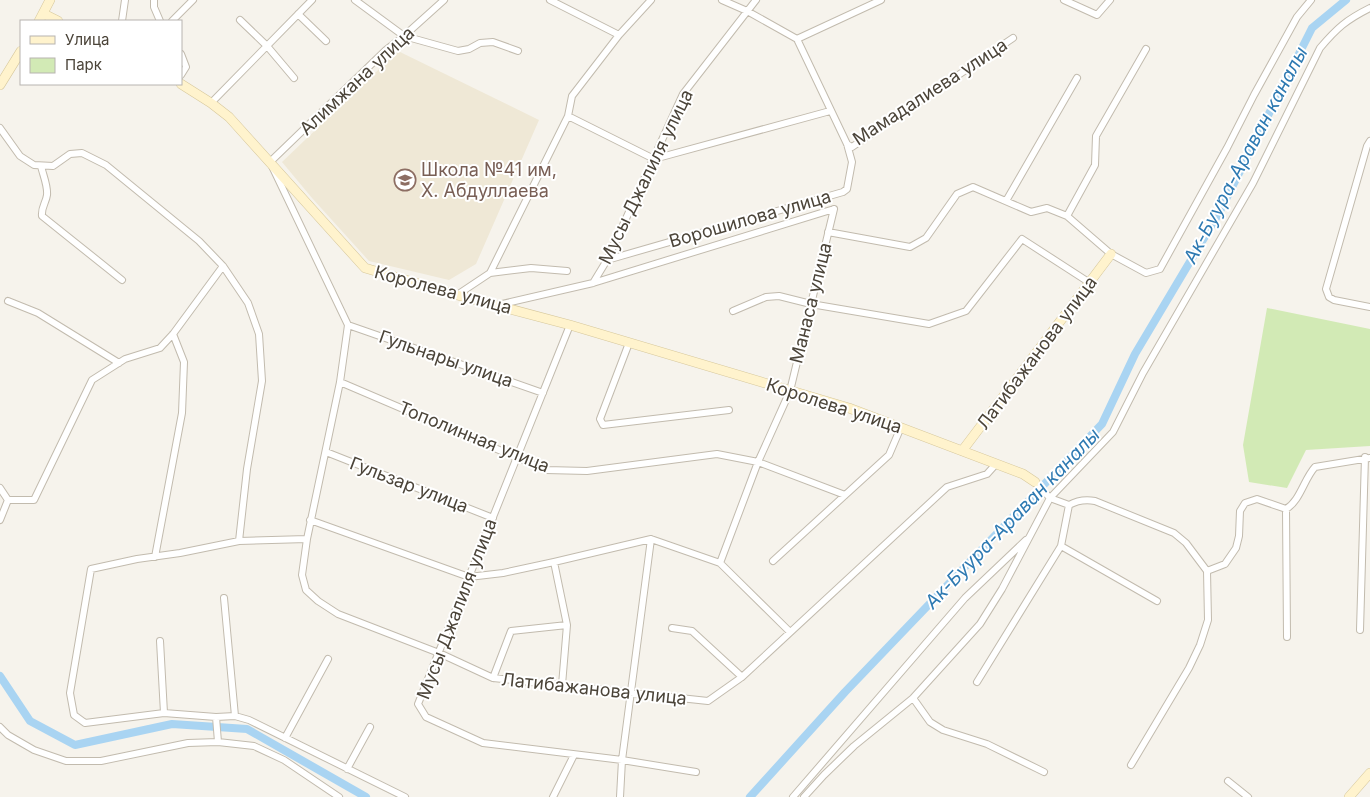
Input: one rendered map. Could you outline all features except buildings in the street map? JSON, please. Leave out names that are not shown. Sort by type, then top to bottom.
[{"type":"street","points":[[42,18],[50,0]]},
{"type":"street","points":[[122,20],[125,0]]},
{"type":"street","points":[[154,0],[154,7],[160,20]]},
{"type":"street","points":[[173,20],[193,0]]},
{"type":"street","points":[[211,103],[312,0]]},
{"type":"street","points":[[354,0],[404,36],[458,51],[469,49],[480,43],[493,42],[518,51]]},
{"type":"street","name":"Алимжана улица","points":[[270,162],[386,50],[444,0]]},
{"type":"street","points":[[550,0],[619,35]]},
{"type":"street","points":[[490,273],[568,116],[572,96],[619,35],[651,0]]},
{"type":"street","points":[[722,0],[747,11],[797,39],[847,144]]},
{"type":"street","name":"Мусы Джалиля улица","points":[[593,283],[608,260],[683,94],[756,0]]},
{"type":"street","points":[[797,39],[881,0]]},
{"type":"street","points":[[1064,0],[1097,15],[1110,0]]},
{"type":"street","name":"Ворошилова улица","points":[[828,232],[910,247],[926,238],[956,194],[973,187],[1031,212],[1048,208],[1067,216],[1111,254],[1146,273],[1160,270],[1228,148],[1254,95],[1297,16],[1311,0]]},
{"type":"street","points":[[804,797],[854,746],[913,698],[980,624],[1002,589],[1048,496],[1113,432],[1143,373],[1253,183],[1320,48],[1335,29],[1349,18],[1370,8]]},
{"type":"street","points":[[298,14],[326,41]]},
{"type":"street","points":[[240,20],[267,46],[294,78]]},
{"type":"street","name":"Мамадалиева улица","points":[[847,144],[852,147],[1013,38]]},
{"type":"street","points":[[1067,216],[1095,166],[1096,136],[1146,49]]},
{"type":"street","points":[[0,85],[20,53]]},
{"type":"street","points":[[182,57],[186,67],[182,73]]},
{"type":"street","points":[[1006,201],[1077,78]]},
{"type":"street","name":"Королева улица","points":[[182,85],[229,117],[365,268],[570,325],[849,408],[1023,474],[1035,482]]},
{"type":"street","points":[[568,116],[654,159],[830,111]]},
{"type":"street","points":[[0,128],[20,156],[34,165],[53,166],[70,154],[82,153],[106,165],[198,241],[222,266],[248,303],[259,334],[262,381],[247,468],[239,541]]},
{"type":"street","points":[[1370,141],[1326,289],[1329,297],[1334,300],[1370,308]]},
{"type":"street","name":"Ворошилова улица","points":[[608,260],[843,192],[847,189],[852,162],[847,144]]},
{"type":"street","points":[[270,162],[348,325]]},
{"type":"street","points":[[41,166],[47,193],[42,205],[42,216],[122,280]]},
{"type":"street","name":"Ворошилова улица","points":[[498,305],[593,283],[834,209]]},
{"type":"street","name":"Манаса улица","points":[[720,562],[758,462],[790,391],[834,209]]},
{"type":"street","points":[[733,311],[766,297],[779,296],[810,304],[929,324],[966,311],[1022,239],[1090,283]]},
{"type":"street","name":"Латибажанова улица","points":[[962,451],[1111,254]]},
{"type":"street","points":[[8,500],[34,500],[92,380],[125,359],[160,348],[173,334],[222,266]]},
{"type":"street","points":[[457,295],[490,273],[531,268],[567,271]]},
{"type":"street","points":[[8,301],[38,313],[119,363]]},
{"type":"street","name":"Латибажанова улица","points":[[348,325],[340,382],[310,520],[302,575],[306,590],[318,601],[338,614],[439,653],[493,678],[708,701],[742,677],[947,488],[987,474],[996,464]]},
{"type":"street","name":"Гульнары улица","points":[[348,325],[543,393]]},
{"type":"street","name":"Мусы Джалиля улица","points":[[570,325],[418,704],[426,717],[483,743],[622,760],[696,772]]},
{"type":"street","points":[[155,556],[182,413],[184,362],[173,334]]},
{"type":"street","points":[[629,343],[600,419],[603,425],[729,410]]},
{"type":"street","name":"Тополинная улица","points":[[340,382],[546,470],[587,471],[718,454],[758,462],[845,495]]},
{"type":"street","points":[[773,561],[888,455],[901,427]]},
{"type":"street","name":"Гульзар улица","points":[[326,452],[493,518]]},
{"type":"street","points":[[1207,571],[1225,564],[1236,548],[1239,536],[1240,511],[1245,503],[1257,499],[1286,509],[1292,506],[1315,466],[1368,458],[1360,630]]},
{"type":"street","points":[[1035,482],[1048,496],[1069,505],[1086,499],[1174,533],[1186,543],[1207,571],[1208,620],[1200,645],[1189,668],[1131,765]]},
{"type":"street","points":[[0,488],[8,500]]},
{"type":"street","points":[[0,520],[8,500]]},
{"type":"street","points":[[977,682],[1061,546],[1069,505]]},
{"type":"street","points":[[1286,509],[1286,637]]},
{"type":"street","points":[[310,520],[469,577],[503,573],[651,539],[720,562],[790,632]]},
{"type":"street","points":[[792,797],[965,598],[1030,535]]},
{"type":"street","points":[[307,539],[239,541],[91,569],[70,694],[74,715],[86,723],[164,713],[235,716],[249,720],[405,797]]},
{"type":"street","points":[[620,797],[622,760],[651,539]]},
{"type":"street","points":[[1061,546],[1157,601]]},
{"type":"street","points":[[554,562],[567,625],[562,685]]},
{"type":"street","points":[[224,598],[235,716]]},
{"type":"street","points":[[493,678],[511,631],[567,625]]},
{"type":"street","points":[[672,628],[692,631],[742,677]]},
{"type":"street","points":[[160,640],[164,713]]},
{"type":"street","points":[[285,738],[328,659]]},
{"type":"street","points":[[913,698],[930,722],[943,730],[987,744],[1044,772]]},
{"type":"street","points":[[216,716],[218,742]]},
{"type":"street","points":[[0,727],[8,735],[34,750],[66,761],[101,761],[188,743],[218,742],[254,746],[284,760],[339,797]]},
{"type":"street","points":[[347,769],[370,727]]},
{"type":"street","points":[[553,797],[574,755]]},
{"type":"street","points":[[1349,797],[1370,773]]},
{"type":"street","points":[[1228,781],[1248,797]]},
{"type":"shaded area","name":"Школа №41 им, Х. Абдуллаева","points":[[398,51],[539,120],[476,264],[449,280],[369,261],[282,162]]},
{"type":"green space","points":[[1267,308],[1370,329],[1370,446],[1306,450],[1287,488],[1249,482],[1243,445]]},
{"type":"waterway","name":"Ак-Буура-Араван каналы","points":[[750,797],[845,692],[1102,424],[1135,354],[1219,213],[1312,28],[1346,0]]},
{"type":"waterway","name":"Ак-Буура-Араван каналы","points":[[0,676],[30,721],[75,745],[172,724],[247,729],[366,797]]},
{"type":"place","name":"Школа №41 им, Х. Абдуллаева","points":[[405,180]]}]
